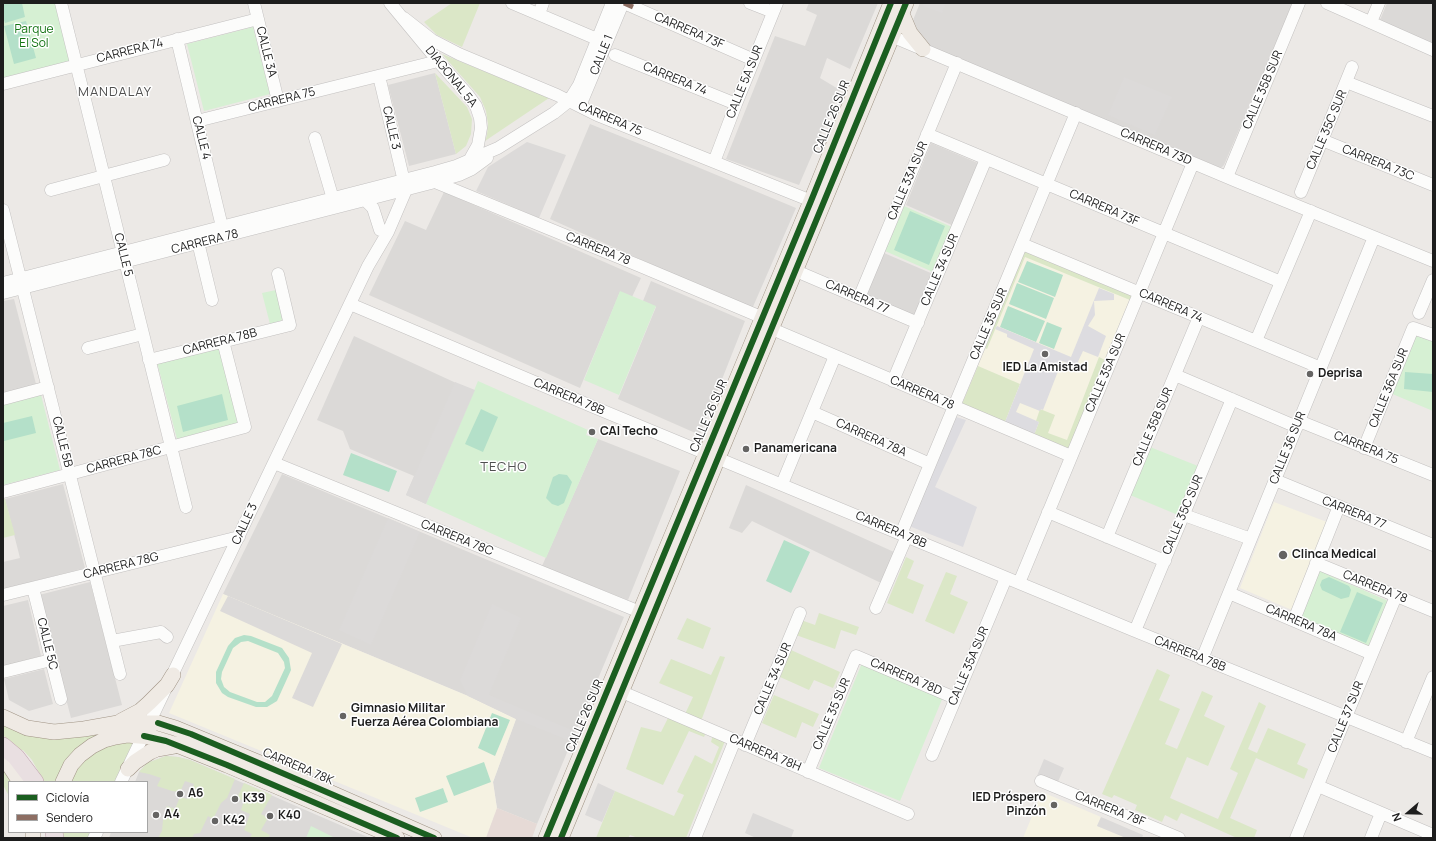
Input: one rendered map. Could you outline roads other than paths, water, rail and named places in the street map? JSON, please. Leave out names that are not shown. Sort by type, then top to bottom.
[{"type":"highway","points":[[3,746],[16,757],[34,781]]},
{"type":"main road","name":"CALLE 26 SUR","points":[[546,838],[640,612],[772,329],[796,271],[817,203],[879,31],[891,3]]},
{"type":"main road","name":"CALLE 26 SUR","points":[[561,838],[622,692],[712,456],[762,317],[817,203],[893,37],[904,9]]},
{"type":"main road","points":[[904,9],[910,33],[923,49]]},
{"type":"main road","points":[[118,723],[150,704],[167,685],[173,675]]},
{"type":"main road","name":"CARRERA 78K","points":[[3,717],[27,728],[36,730],[62,732],[118,723],[147,730],[152,737],[177,745],[227,765],[397,838]]},
{"type":"main road","name":"CARRERA 78K","points":[[64,781],[72,765],[80,755],[92,746],[104,740],[147,730],[158,723],[191,734],[434,838]]},
{"type":"main road","points":[[125,775],[135,762],[150,752],[157,748],[177,745]]},
{"type":"main road","points":[[3,756],[19,781]]},
{"type":"street","name":"CALLE 5","points":[[61,3],[186,507]]},
{"type":"street","name":"CALLE 3A","points":[[254,3],[278,101]]},
{"type":"street","name":"DIAGONAL 5A","points":[[390,3],[472,100],[480,118],[481,128],[478,145],[469,161]]},
{"type":"street","points":[[512,3],[541,9],[597,39]]},
{"type":"street","name":"CALLE 1","points":[[574,104],[579,85],[612,3]]},
{"type":"street","points":[[750,3],[775,8]]},
{"type":"street","name":"CALLE 35B SUR","points":[[1227,177],[1299,3]]},
{"type":"street","points":[[1327,3],[1433,50]]},
{"type":"street","points":[[1371,22],[1379,3]]},
{"type":"street","name":"CALLE 1","points":[[574,104],[627,4]]},
{"type":"street","name":"CARRERA 73F","points":[[627,4],[754,60]]},
{"type":"street","name":"CALLE 5A SUR","points":[[714,162],[775,8]]},
{"type":"street","name":"CARRERA 75","points":[[404,18],[418,30],[444,47],[597,115],[817,203]]},
{"type":"street","name":"CARRERA 74","points":[[3,84],[258,19]]},
{"type":"street","name":"CARRERA 73D","points":[[879,31],[1193,163],[1433,261]]},
{"type":"street","name":"CALLE 4","points":[[177,40],[224,232]]},
{"type":"street","name":"CARRERA 74","points":[[615,55],[736,104]]},
{"type":"street","name":"CARRERA 75","points":[[197,121],[438,61]]},
{"type":"street","name":"CALLE 33A SUR","points":[[859,298],[956,63]]},
{"type":"street","name":"CALLE 35C SUR","points":[[1301,192],[1352,67]]},
{"type":"street","name":"CALLE 3","points":[[125,775],[368,266],[388,232],[402,188],[379,76]]},
{"type":"street","points":[[1346,82],[1433,116]]},
{"type":"street","points":[[402,188],[498,148],[554,113],[574,104]]},
{"type":"street","name":"CALLE 35 SUR","points":[[876,608],[930,464],[1076,114]]},
{"type":"street","name":"CARRERA 73F","points":[[927,134],[1281,282]]},
{"type":"street","points":[[315,138],[333,199]]},
{"type":"street","name":"CARRERA 73C","points":[[1322,140],[1433,185]]},
{"type":"street","points":[[402,188],[435,182],[459,175],[483,162],[498,148]]},
{"type":"street","name":"CALLE 34 SUR","points":[[893,381],[986,159]]},
{"type":"street","points":[[51,190],[164,160]]},
{"type":"street","name":"CALLE 35A SUR","points":[[1019,583],[1193,163]]},
{"type":"street","name":"CARRERA 78","points":[[435,182],[762,317]]},
{"type":"street","name":"CALLE 3","points":[[368,266],[380,230],[402,188]]},
{"type":"street","name":"CARRERA 78","points":[[224,232],[333,199],[402,188]]},
{"type":"street","name":"CARRERA 78","points":[[3,293],[21,284],[224,232],[366,201],[402,188]]},
{"type":"street","points":[[366,201],[374,208],[380,230]]},
{"type":"street","name":"CALLE 5B","points":[[3,210],[120,674]]},
{"type":"street","points":[[1256,341],[1311,211]]},
{"type":"street","name":"CALLE 36 SUR","points":[[1202,659],[1374,237]]},
{"type":"street","points":[[197,239],[212,300]]},
{"type":"street","name":"CARRERA 74","points":[[1022,244],[1321,368]]},
{"type":"street","name":"CARRERA 77","points":[[796,271],[918,322]]},
{"type":"street","name":"CARRERA 78B","points":[[149,360],[290,325],[278,274]]},
{"type":"street","points":[[1419,313],[1433,280]]},
{"type":"street","name":"CARRERA 78","points":[[3,283],[21,284]]},
{"type":"street","name":"CARRERA 78B","points":[[350,304],[588,405],[782,484],[1135,632],[1433,752]]},
{"type":"street","name":"CALLE 35B SUR","points":[[1107,537],[1199,317]]},
{"type":"street","name":"CALLE 36A SUR","points":[[1364,448],[1414,328],[1433,335]]},
{"type":"street","name":"CARRERA 78","points":[[772,329],[1071,456]]},
{"type":"street","points":[[88,348],[143,334]]},
{"type":"street","name":"CARRERA 78C","points":[[3,492],[245,427],[223,341]]},
{"type":"street","points":[[782,484],[835,356]]},
{"type":"street","name":"CARRERA 75","points":[[1175,375],[1232,399],[1433,475]]},
{"type":"street","points":[[3,399],[48,386]]},
{"type":"street","name":"CALLE 35C SUR","points":[[1135,632],[1232,399]]},
{"type":"street","name":"CARRERA 78A","points":[[812,412],[930,464]]},
{"type":"street","name":"CARRERA 78C","points":[[274,464],[640,612]]},
{"type":"street","name":"CARRERA 77","points":[[1275,480],[1433,545]]},
{"type":"street","points":[[1294,620],[1339,506]]},
{"type":"street","points":[[1048,512],[1164,561]]},
{"type":"street","points":[[1184,515],[1251,539]]},
{"type":"street","name":"CARRERA 78G","points":[[3,595],[239,537]]},
{"type":"street","name":"CARRERA 78","points":[[1316,563],[1433,611]]},
{"type":"street","name":"CALLE 35A SUR","points":[[932,755],[1006,578]]},
{"type":"street","name":"CALLE 5C","points":[[33,588],[61,700]]},
{"type":"street","name":"CARRERA 78A","points":[[1229,593],[1372,654]]},
{"type":"street","name":"CALLE 37 SUR","points":[[1296,838],[1396,596]]},
{"type":"street","name":"CALLE 34 SUR","points":[[695,838],[800,613]]},
{"type":"street","points":[[112,641],[161,632],[167,637]]},
{"type":"street","name":"CALLE 35 SUR","points":[[808,772],[856,656]]},
{"type":"street","name":"CARRERA 78D","points":[[856,656],[955,698]]},
{"type":"street","points":[[3,672],[51,660]]},
{"type":"street","points":[[1406,742],[1433,677]]},
{"type":"street","name":"CARRERA 78H","points":[[622,692],[908,814]]},
{"type":"street","points":[[3,711],[29,723],[62,732]]},
{"type":"street","name":"CARRERA 78F","points":[[1040,781],[1179,838]]},
{"type":"street","points":[[1318,786],[1433,835]]},
{"type":"street","points":[[1371,838],[1381,813]]},
{"type":"place","name":"IED La Amistad","points":[[1045,354]]},
{"type":"place","name":"Deprisa","points":[[1310,374]]},
{"type":"place","name":"CAI Techo","points":[[592,432]]},
{"type":"place","name":"Panamericana","points":[[746,449]]},
{"type":"place","name":"Clinca Medical","points":[[1283,555]]},
{"type":"place","name":"Gimnasio Militar Fuerza Aérea Colombiana","points":[[343,716]]},
{"type":"place","name":"A6","points":[[180,794]]},
{"type":"place","name":"K39","points":[[235,799]]},
{"type":"place","name":"IED Próspero Pinzón","points":[[1054,805]]},
{"type":"place","name":"A4","points":[[156,815]]},
{"type":"place","name":"K40","points":[[270,816]]},
{"type":"place","name":"K42","points":[[215,821]]},
{"type":"district","name":"MANDALAY","points":[[115,92]]},
{"type":"district","name":"TECHO","points":[[504,467]]},
{"type":"park label","name":"Parque El Sol","points":[[34,37]]}]
